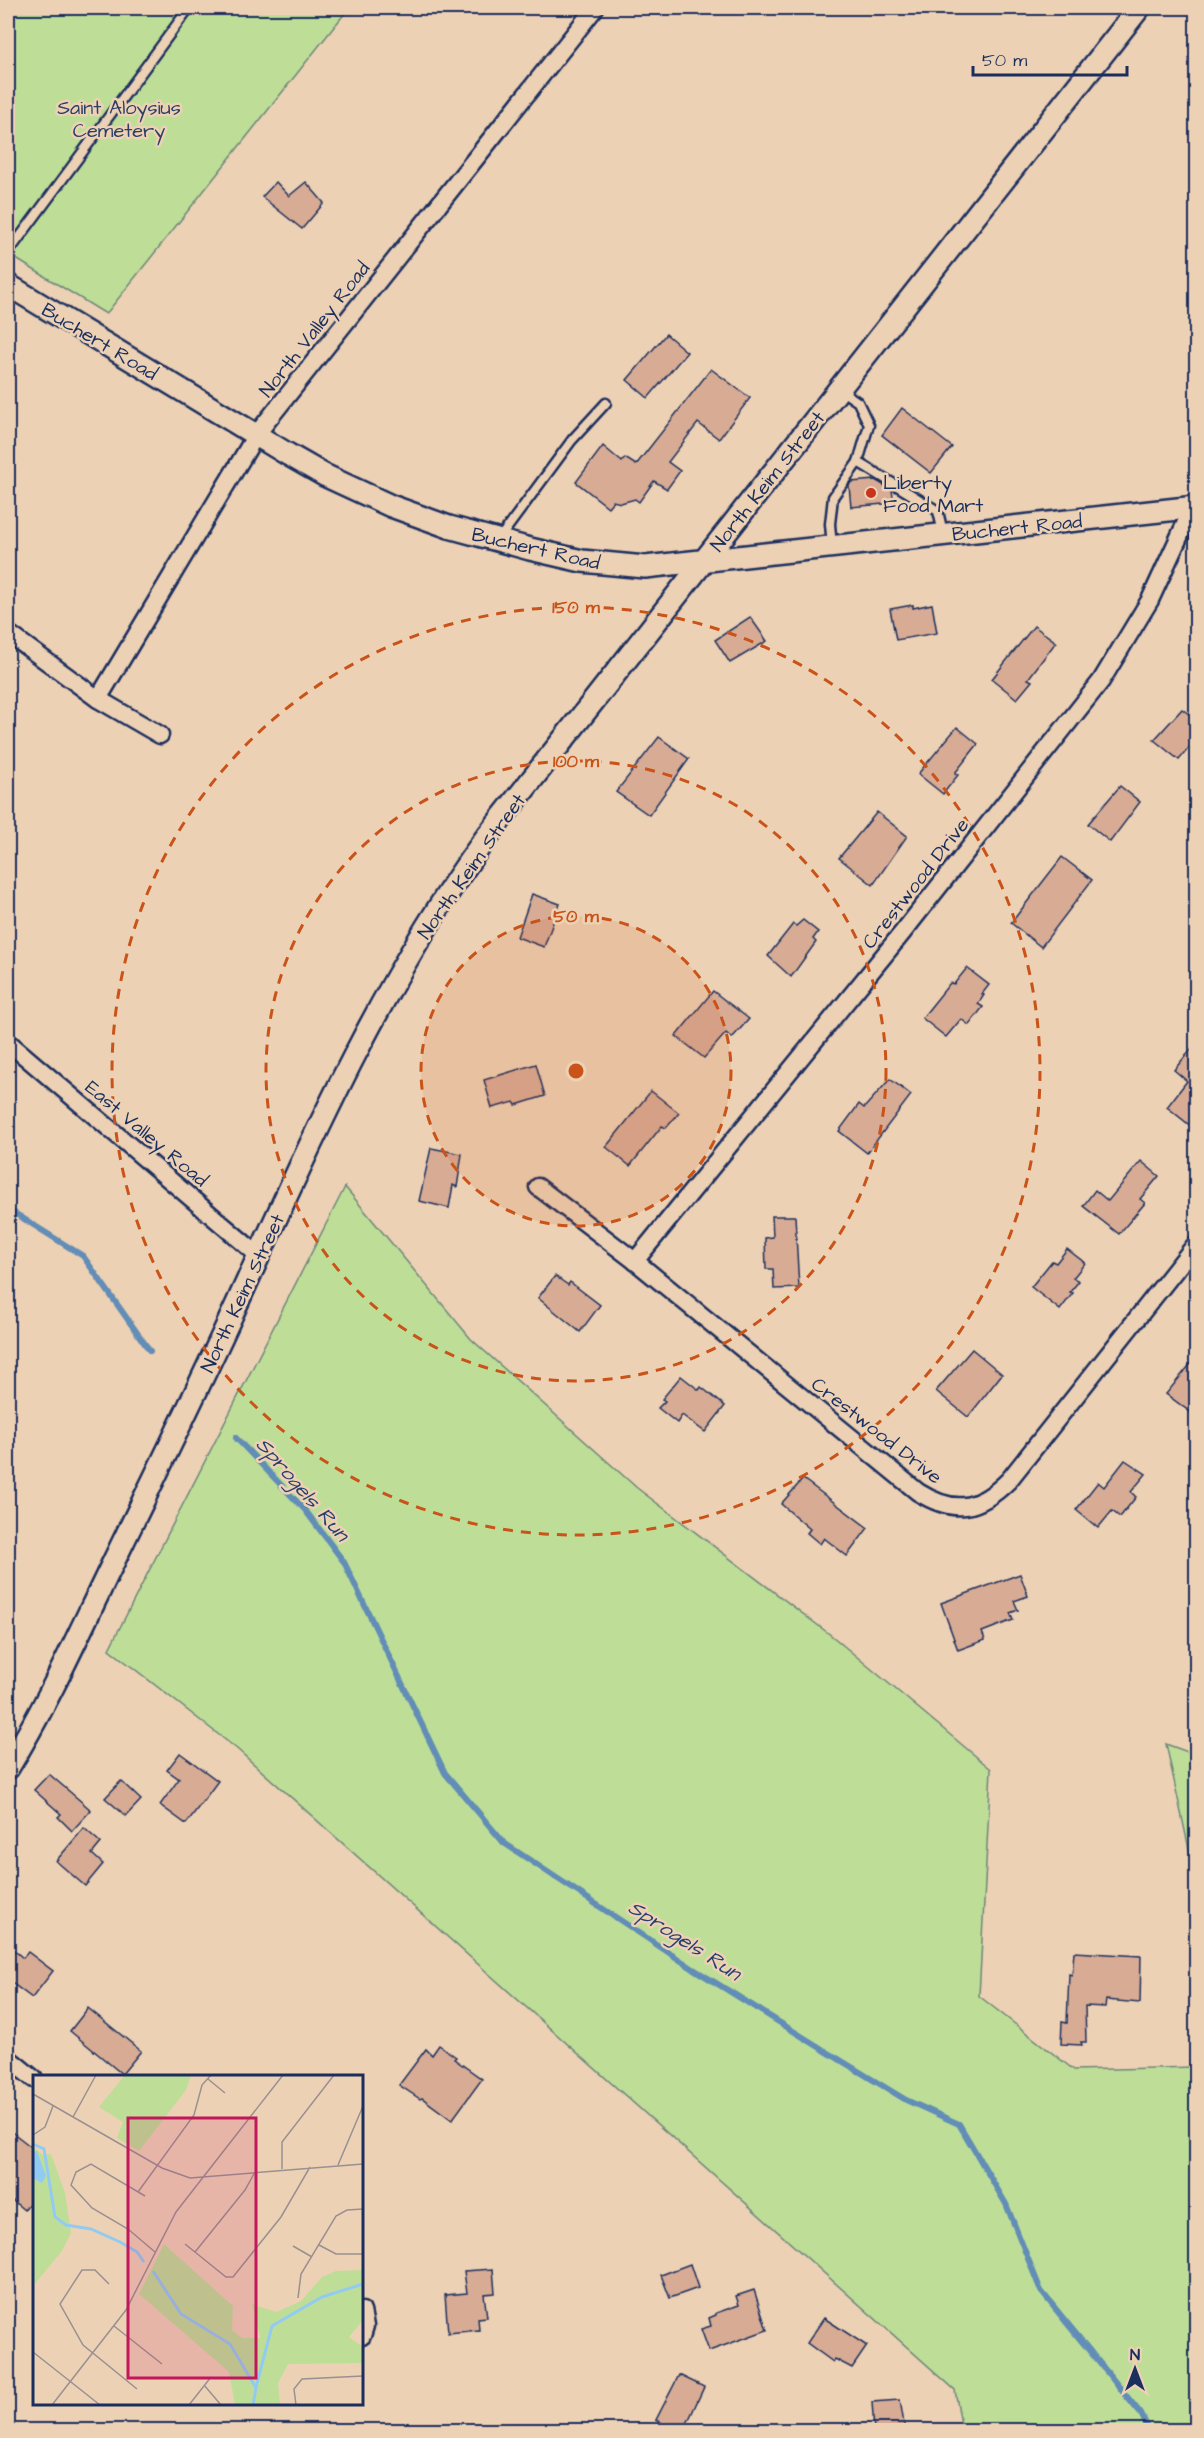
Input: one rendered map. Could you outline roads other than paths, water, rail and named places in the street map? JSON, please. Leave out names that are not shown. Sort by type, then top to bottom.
[{"type":"street","name":"North Valley Road","points":[[98,699],[256,435],[595,8]]},
{"type":"street","name":"North Keim Street","points":[[8,1768],[32,1727],[75,1641],[373,1018],[452,885],[485,839],[1139,8]]},
{"type":"street","name":"Buchert Road","points":[[8,285],[324,475],[391,506],[441,524],[606,565],[645,567],[1195,507]]},
{"type":"street","name":"Crestwood Drive","points":[[634,1261],[903,932],[1101,681],[1150,600],[1195,507]]},
{"type":"street","points":[[8,633],[98,699],[160,735]]},
{"type":"street","name":"East Valley Road","points":[[8,1042],[259,1256]]},
{"type":"street","name":"Crestwood Drive","points":[[538,1187],[634,1261],[918,1492],[941,1504],[962,1508],[991,1497],[1009,1480],[1197,1244]]},
{"type":"street","points":[[8,2058],[33,2078]]},
{"type":"street","points":[[363,2316],[365,2326],[363,2333]]},
{"type":"lane","points":[[8,253],[189,8]]},
{"type":"lane","points":[[832,548],[830,524],[833,497],[858,462],[869,425],[858,402],[839,389]]},
{"type":"lane","points":[[498,540],[572,440],[606,403]]},
{"type":"lane","points":[[858,462],[938,511],[943,536]]},
{"type":"waterway","name":"Sprogels Run","points":[[8,1209],[83,1256],[150,1351]]},
{"type":"waterway","name":"Sprogels Run","points":[[236,1438],[305,1510],[344,1562],[445,1773],[504,1843],[692,1968],[819,2047],[906,2100],[959,2124],[1006,2204],[1041,2291],[1141,2414],[1149,2430]]},
{"type":"place","name":"Liberty Food Mart","points":[[871,493]]},
{"type":"park label","name":"Saint Aloysius Cemetery","points":[[119,118]]}]
